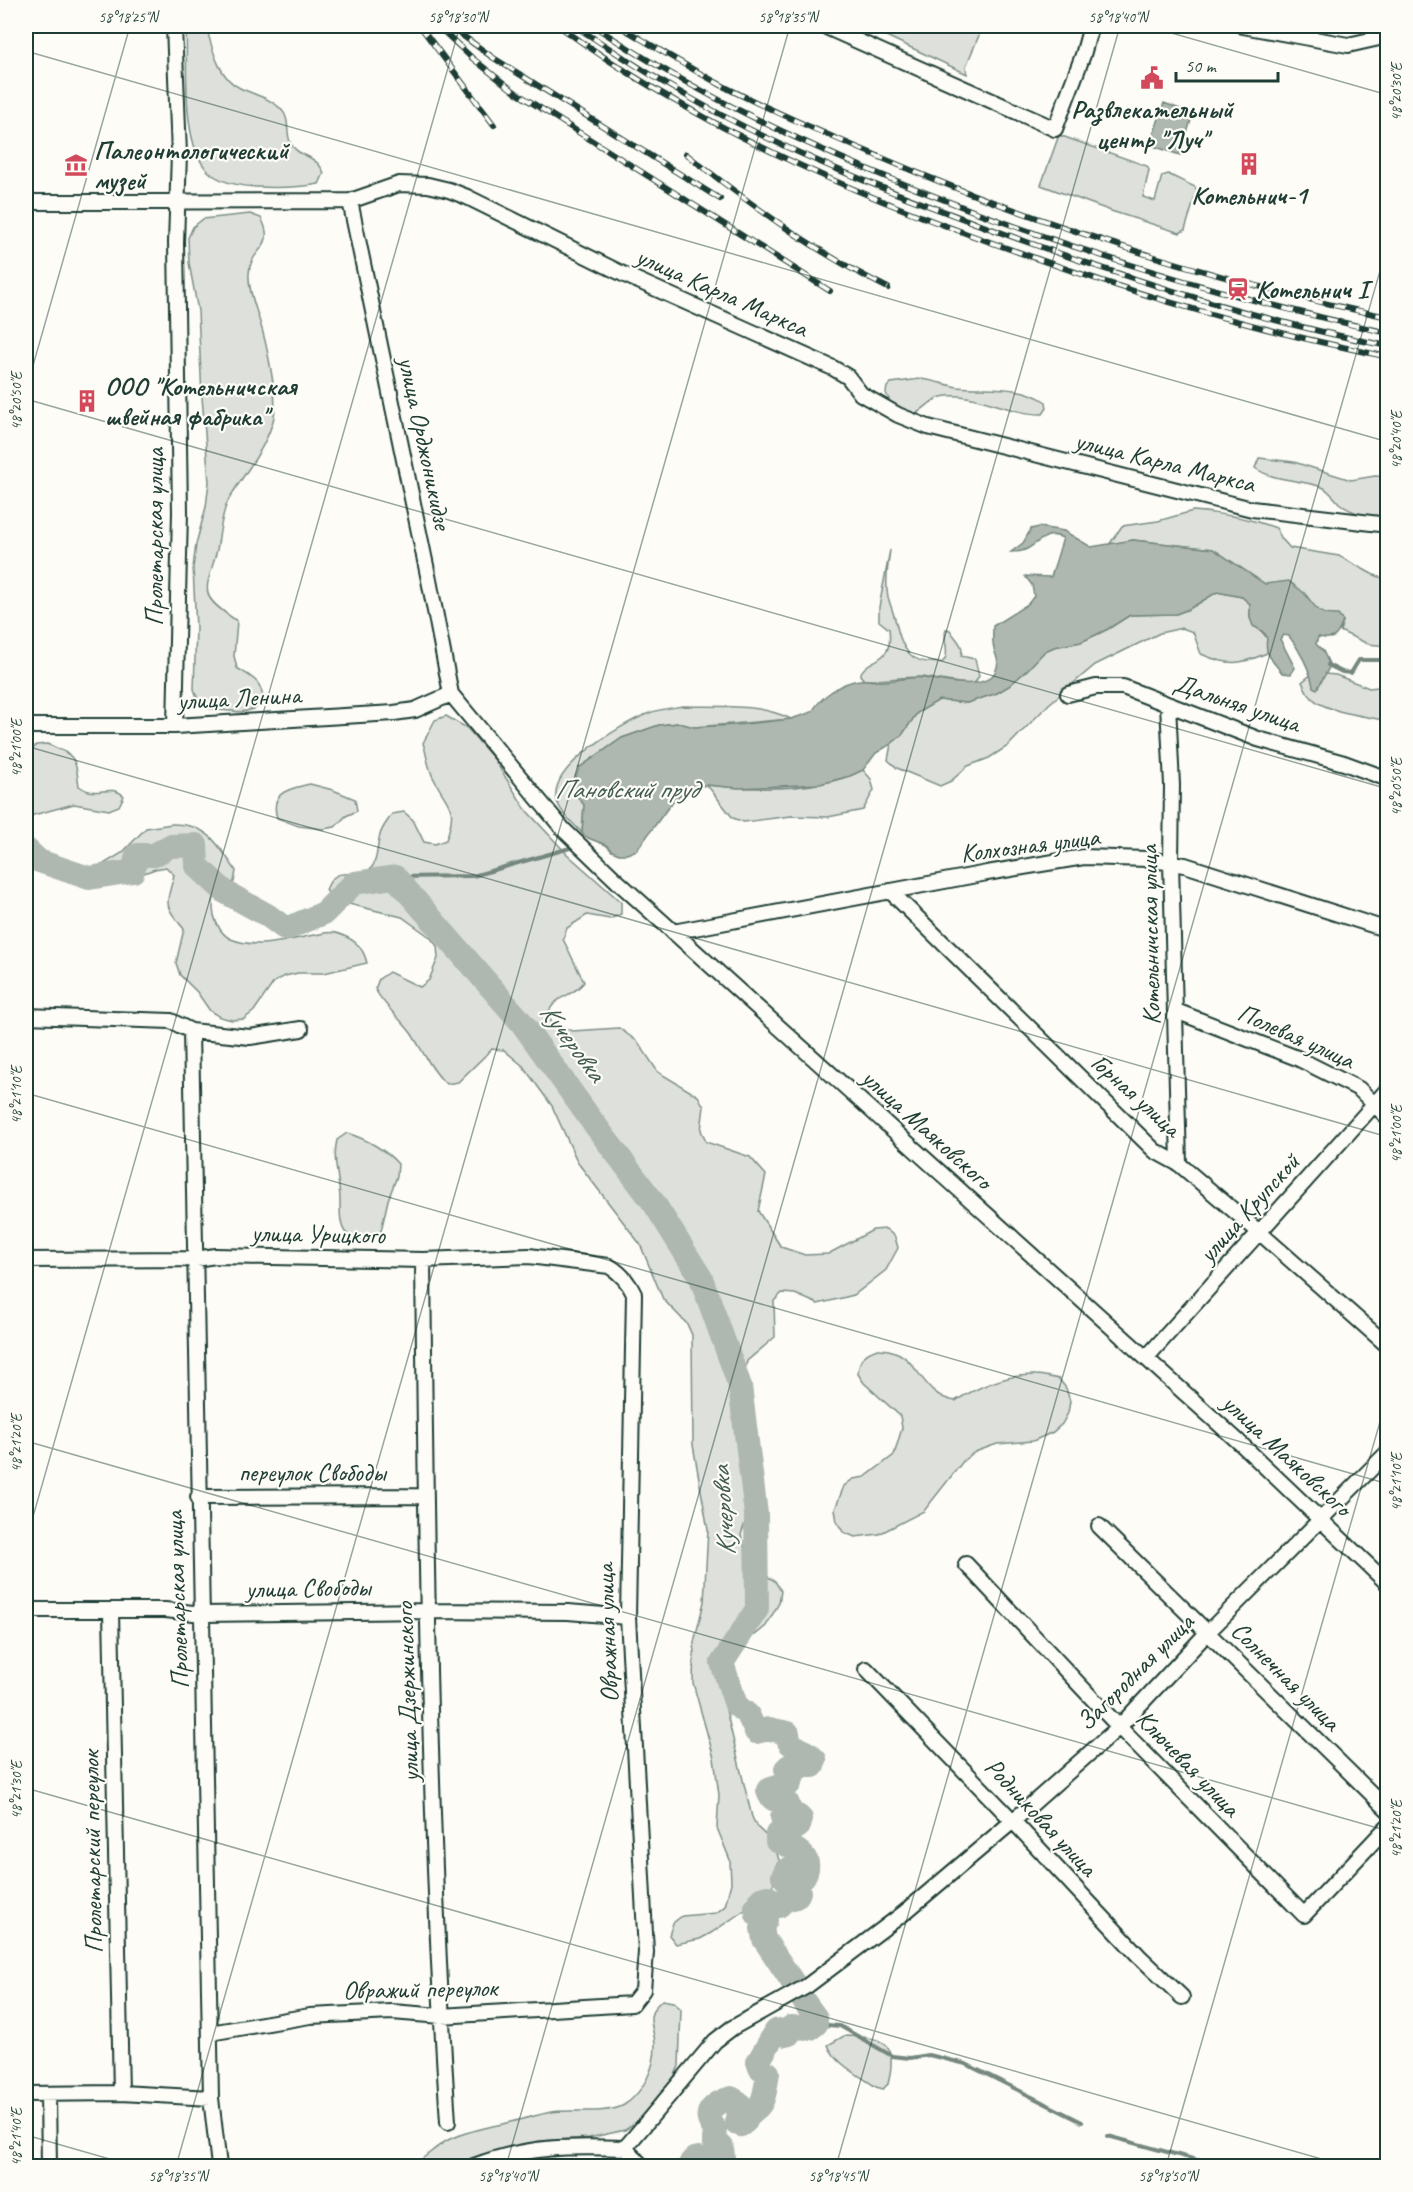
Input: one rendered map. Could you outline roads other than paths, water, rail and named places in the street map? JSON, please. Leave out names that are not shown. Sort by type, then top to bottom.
[{"type":"street","name":"Пролетарская улица","points":[[174,26],[179,154],[177,202],[180,512],[175,726]]},
{"type":"street","points":[[824,26],[1055,129],[1092,26]]},
{"type":"street","points":[[1243,26],[1348,45],[1386,41]]},
{"type":"street","name":"улица Карла Маркса","points":[[26,202],[350,201],[399,184],[428,185],[467,197],[623,274],[833,368],[848,377],[861,393],[898,415],[928,427],[1252,509],[1388,525]]},
{"type":"street","name":"улица Орджоникидзе","points":[[350,201],[451,694]]},
{"type":"street","name":"Дальняя улица","points":[[1068,694],[1096,687],[1113,686],[1134,691],[1258,739],[1344,763],[1388,779]]},
{"type":"street","name":"улица Ленина","points":[[26,726],[175,726],[394,713],[415,710],[451,694]]},
{"type":"street","name":"улица Маяковского","points":[[451,694],[563,829],[673,932],[1239,1442],[1388,1584]]},
{"type":"street","name":"Котельничская улица","points":[[1168,705],[1173,785],[1171,862],[1179,1164]]},
{"type":"street","name":"Колхозная улица","points":[[673,932],[1084,857],[1171,862],[1220,875],[1388,930]]},
{"type":"street","name":"Горная улица","points":[[890,891],[1155,1151],[1179,1164],[1388,1346]]},
{"type":"street","name":"Полевая улица","points":[[1176,1011],[1297,1058],[1359,1089],[1388,1118]]},
{"type":"street","points":[[26,1016],[171,1021],[191,1031],[250,1037],[301,1029]]},
{"type":"street","name":"Пролетарская улица","points":[[191,1031],[211,2098],[219,2166]]},
{"type":"street","name":"улица Крупской","points":[[1146,1358],[1388,1089]]},
{"type":"street","name":"улица Урицкого","points":[[26,1260],[196,1259],[215,1256],[423,1260],[529,1256],[609,1266]]},
{"type":"street","name":"улица Дзержинского","points":[[423,1260],[428,1611],[441,2016],[448,2122]]},
{"type":"street","name":"Овражная улица","points":[[609,1266],[618,1271],[629,1283],[634,1294],[628,1617],[646,1952],[643,1990],[632,2004]]},
{"type":"street","name":"Загородная улица","points":[[625,2148],[715,2041],[732,2028],[807,1986],[904,1913],[1119,1727],[1208,1632],[1388,1452]]},
{"type":"street","name":"переулок Свободы","points":[[198,1497],[425,1496]]},
{"type":"street","name":"Солнечная улица","points":[[1099,1526],[1388,1810]]},
{"type":"street","name":"Ключевая улица","points":[[966,1564],[1119,1727],[1304,1915],[1388,1826]]},
{"type":"street","name":"улица Свободы","points":[[26,1610],[165,1610],[203,1614],[568,1612],[628,1617]]},
{"type":"street","name":"Пролетарский переулок","points":[[111,1611],[121,2093]]},
{"type":"street","name":"Родниковая улица","points":[[866,1669],[1139,1956],[1182,1997]]},
{"type":"street","name":"Овражий переулок","points":[[210,2033],[310,2016],[392,2012],[441,2016],[632,2004]]},
{"type":"street","points":[[26,2094],[121,2093],[211,2098]]},
{"type":"street","points":[[48,2094],[49,2166]]},
{"type":"street","points":[[474,2166],[519,2153],[567,2146],[625,2148],[642,2166]]},
{"type":"water","points":[[1164,103],[1193,114],[1180,155],[1150,145]]},
{"type":"water","name":"Пановский пруд","points":[[1039,527],[1064,531],[1091,547],[1133,540],[1213,549],[1265,584],[1289,581],[1305,594],[1318,610],[1326,614],[1338,615],[1343,621],[1339,631],[1331,638],[1318,637],[1316,644],[1323,651],[1330,666],[1317,689],[1313,687],[1310,674],[1300,654],[1289,636],[1283,635],[1280,639],[1295,668],[1291,674],[1282,673],[1269,656],[1266,636],[1253,626],[1250,618],[1250,604],[1242,597],[1217,592],[1176,614],[1130,615],[1081,642],[1045,651],[1009,686],[997,693],[967,703],[939,700],[917,713],[902,735],[876,753],[863,770],[850,776],[820,784],[738,788],[707,785],[691,788],[679,796],[667,809],[637,850],[627,854],[612,851],[606,845],[582,833],[584,805],[574,792],[574,782],[579,768],[622,738],[659,725],[679,723],[694,727],[791,719],[812,712],[826,695],[853,681],[919,678],[974,683],[991,677],[998,664],[993,643],[993,626],[1028,604],[1034,596],[1032,585],[1025,576],[1051,577],[1063,538],[1048,536],[1025,550],[1011,552],[1023,543],[1031,529]]},
{"type":"waterway","points":[[1328,665],[1342,672],[1351,673],[1359,660],[1388,660]]},
{"type":"waterway","name":"Кучеровка","points":[[26,849],[39,861],[89,878],[133,871],[137,855],[154,855],[170,846],[196,845],[197,866],[225,892],[267,915],[286,929],[324,913],[354,883],[395,877],[522,1023],[654,1203],[701,1278],[740,1386],[756,1514],[757,1609],[722,1663],[736,1705],[748,1715],[756,1732],[769,1729],[788,1733],[789,1742],[815,1760],[813,1766],[789,1766],[786,1769],[793,1776],[790,1783],[768,1790],[773,1799],[788,1804],[789,1808],[782,1817],[783,1820],[789,1821],[798,1816],[801,1819],[799,1826],[793,1830],[783,1828],[777,1834],[777,1841],[801,1853],[807,1863],[804,1876],[789,1869],[783,1876],[790,1884],[797,1886],[799,1892],[795,1897],[787,1898],[779,1906],[768,1897],[761,1899],[756,1907],[757,1914],[766,1920],[762,1928],[764,1939],[794,1984]]},
{"type":"waterway","points":[[395,877],[473,876],[570,848]]},
{"type":"waterway","name":"Кучеровка","points":[[689,2166],[695,2159],[702,2158],[719,2163],[723,2157],[722,2147],[714,2140],[715,2129],[709,2118],[709,2113],[715,2105],[731,2098],[738,2102],[737,2123],[741,2125],[763,2100],[768,2073],[760,2068],[758,2062],[776,2031],[779,2030],[785,2035],[789,2034],[791,2027],[811,2028],[816,2024],[816,2018],[803,2000]]},
{"type":"waterway","points":[[816,2024],[840,2026],[892,2056],[910,2058],[929,2055],[966,2064],[1082,2122]]},
{"type":"waterway","points":[[1108,2136],[1219,2166]]},
{"type":"railway","points":[[420,26],[494,125]]},
{"type":"railway","points":[[438,26],[472,58],[515,92],[830,291]]},
{"type":"railway","points":[[559,26],[663,94],[718,124],[773,153],[887,203],[1035,258],[1160,299],[1223,318],[1388,357]]},
{"type":"railway","points":[[575,26],[652,76],[762,136],[893,192],[1115,273],[1251,314],[1388,346]]},
{"type":"railway","points":[[594,26],[715,98],[799,139],[929,194],[1098,255],[1271,305],[1388,333]]},
{"type":"railway","points":[[619,26],[708,78],[760,105],[915,172],[983,198],[1086,235],[1184,266],[1300,297],[1388,317]]},
{"type":"railway","points":[[451,27],[492,57],[720,199]]},
{"type":"railway","points":[[686,154],[734,191],[809,243],[888,288]]},
{"type":"place","name":"Развлекательный центр \"Луч\"","points":[[1152,78]]},
{"type":"place","name":"Котельнич-1","points":[[1249,164]]},
{"type":"place","name":"Палеонтологический музей","points":[[76,165]]},
{"type":"place","name":"Котельнич I","points":[[1238,289]]},
{"type":"place","name":"ООО \"Котельничская швейная фабрика\"","points":[[87,401]]}]
